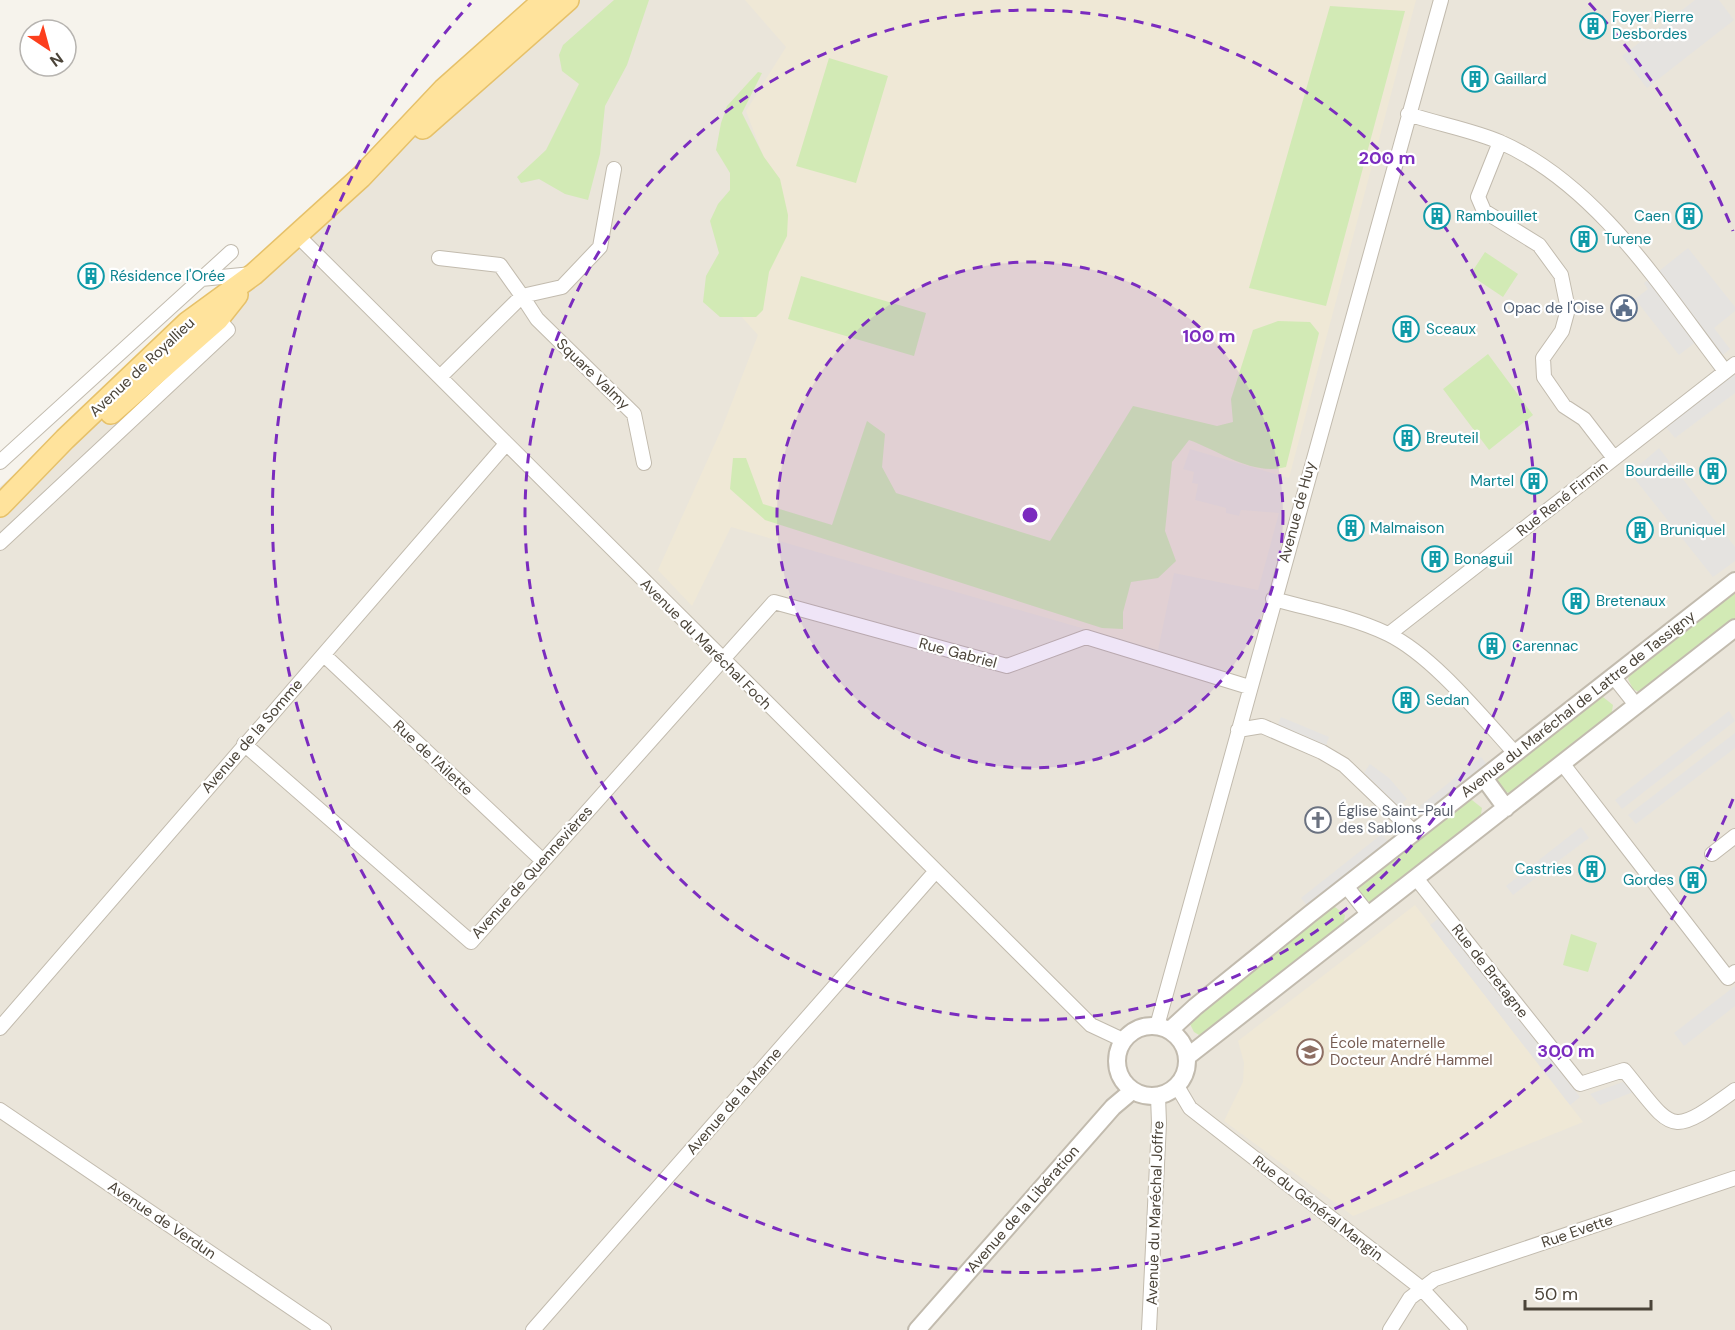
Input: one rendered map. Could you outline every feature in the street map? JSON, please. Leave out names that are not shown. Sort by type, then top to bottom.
[{"type":"main road","points":[[254,274],[361,177],[444,89],[544,0]]},
{"type":"main road","points":[[361,177],[397,151],[568,0]]},
{"type":"main road","name":"Avenue de Royallieu","points":[[0,512],[218,319],[254,274]]},
{"type":"main road","name":"Avenue de Royallieu","points":[[0,506],[65,439],[187,323],[254,274]]},
{"type":"street","name":"Avenue de Huy","points":[[1163,1028],[1249,687],[1441,0]]},
{"type":"street","points":[[1408,114],[1500,142],[1558,176],[1603,214],[1730,368]]},
{"type":"street","points":[[1500,142],[1478,197],[1484,211],[1539,245],[1561,275],[1568,309],[1562,331],[1543,358],[1544,377],[1564,406],[1584,419],[1614,458]]},
{"type":"street","points":[[441,376],[522,296],[562,287],[600,247],[614,169]]},
{"type":"street","name":"Avenue du Maréchal Foch","points":[[297,236],[441,376],[506,444],[1090,1025],[1123,1040]]},
{"type":"street","name":"Avenue de Royallieu","points":[[0,462],[231,252]]},
{"type":"street","name":"Square Valmy","points":[[439,258],[500,265],[537,320],[634,414],[644,463]]},
{"type":"street","points":[[201,279],[254,274]]},
{"type":"street","name":"Avenue de Royallieu","points":[[0,543],[228,330],[218,319]]},
{"type":"street","name":"Rue René Firmin","points":[[1389,634],[1730,368]]},
{"type":"street","name":"Avenue de la Somme","points":[[0,1028],[506,444]]},
{"type":"street","name":"Avenue du Maréchal de Lattre de Tassigny","points":[[1163,1028],[1195,1006],[1735,581]]},
{"type":"street","points":[[1273,599],[1328,613],[1389,634],[1456,688],[1515,753]]},
{"type":"street","name":"Rue Gabriel","points":[[722,660],[774,602],[1007,666],[1086,638],[1249,687]]},
{"type":"street","points":[[1187,1057],[1735,628]]},
{"type":"street","name":"Rue de l'Ailette","points":[[324,655],[543,861]]},
{"type":"street","name":"Avenue de Quennevières","points":[[244,744],[471,942],[722,660]]},
{"type":"street","points":[[1613,676],[1636,705]]},
{"type":"street","points":[[1238,730],[1262,726],[1322,752],[1344,765],[1414,832]]},
{"type":"street","points":[[1562,763],[1728,978],[1735,972]]},
{"type":"street","points":[[1484,778],[1506,808]]},
{"type":"street","points":[[1712,854],[1735,836]]},
{"type":"street","name":"Avenue de la Marne","points":[[533,1330],[935,872]]},
{"type":"street","name":"Rue de Bretagne","points":[[1416,878],[1580,1084],[1624,1071],[1665,1120],[1680,1123],[1695,1119],[1735,1090]]},
{"type":"street","points":[[1346,886],[1369,915]]},
{"type":"street","points":[[1163,1028],[1182,1042],[1187,1057],[1186,1070],[1177,1086],[1158,1096],[1145,1096],[1132,1090],[1122,1080],[1117,1067],[1117,1053],[1123,1040],[1132,1031],[1163,1028]]},
{"type":"street","name":"Rue du Général Mangin","points":[[1177,1086],[1190,1108],[1421,1288],[1460,1330]]},
{"type":"street","name":"Avenue de la Libération","points":[[917,1330],[1113,1107],[1132,1090]]},
{"type":"street","name":"Avenue du Maréchal Joffre","points":[[1149,1330],[1159,1123],[1158,1096]]},
{"type":"street","name":"Avenue de Verdun","points":[[0,1110],[324,1330]]},
{"type":"street","name":"Rue Evette","points":[[1421,1288],[1435,1279],[1735,1178]]},
{"type":"street","points":[[1390,1330],[1410,1298],[1421,1288]]},
{"type":"shaded area","points":[[548,0],[1735,0],[1735,1330],[0,1330],[0,487]]},
{"type":"shaded area","points":[[745,0],[1416,0],[1289,478],[1190,449],[1183,469],[1194,472],[1192,483],[1198,484],[1195,500],[1226,508],[1226,513],[1239,516],[1241,510],[1279,513],[1258,590],[1174,573],[1158,650],[731,527],[692,606],[658,570],[722,428],[758,335],[714,286],[775,187],[746,111],[786,47]]},
{"type":"shaded area","points":[[1695,0],[1719,0],[1734,20],[1647,88],[1622,56]]},
{"type":"shaded area","points":[[1688,248],[1735,307],[1735,311],[1714,328],[1730,349],[1723,355],[1706,334],[1679,355],[1635,299],[1648,289],[1644,283]]},
{"type":"shaded area","points":[[1735,374],[1735,393],[1675,438],[1665,426]]},
{"type":"shaded area","points":[[1659,448],[1735,547],[1735,561],[1713,577],[1630,473]]},
{"type":"shaded area","points":[[1729,711],[1735,721],[1622,809],[1615,800]]},
{"type":"shaded area","points":[[1281,717],[1329,737],[1325,748],[1277,727]]},
{"type":"shaded area","points":[[1735,733],[1735,748],[1636,824],[1628,815]]},
{"type":"shaded area","points":[[1481,757],[1489,767],[1427,816],[1420,806]]},
{"type":"shaded area","points":[[1370,764],[1389,778],[1407,799],[1398,807],[1364,773]]},
{"type":"shaded area","points":[[1581,827],[1589,838],[1513,895],[1506,886]]},
{"type":"shaded area","points":[[1382,834],[1390,844],[1309,908],[1301,898]]},
{"type":"shaded area","points":[[1415,905],[1583,1122],[1353,1216],[1224,1121],[1243,1082],[1244,1063],[1238,1041]]},
{"type":"shaded area","points":[[1439,918],[1580,1097],[1570,1105],[1430,925]]},
{"type":"shaded area","points":[[1735,986],[1735,1006],[1684,1046],[1674,1033]]},
{"type":"shaded area","points":[[1623,1082],[1633,1092],[1600,1105],[1590,1094]]},
{"type":"green space","points":[[614,0],[649,0],[627,65],[605,106],[600,154],[588,200],[565,194],[539,179],[521,183],[517,177],[546,150],[579,84],[562,71],[559,55],[563,45]]},
{"type":"green space","points":[[1330,6],[1405,11],[1326,306],[1249,288]]},
{"type":"green space","points":[[829,58],[888,76],[856,183],[796,166]]},
{"type":"green space","points":[[758,72],[762,73],[742,113],[764,157],[780,179],[788,215],[787,236],[769,272],[763,310],[756,317],[720,317],[703,302],[706,276],[719,253],[710,221],[718,204],[730,190],[730,173],[716,150],[727,106]]},
{"type":"green space","points":[[1485,252],[1518,274],[1503,297],[1470,275]]},
{"type":"green space","points":[[801,276],[926,313],[914,356],[788,319]]},
{"type":"green space","points":[[1278,321],[1310,322],[1319,333],[1286,467],[1273,469],[1249,465],[1189,440],[1172,462],[1165,531],[1176,561],[1158,578],[1131,582],[1123,612],[1123,629],[1102,628],[765,520],[730,489],[733,458],[746,458],[763,504],[832,525],[867,421],[885,434],[882,467],[896,493],[1050,541],[1133,406],[1217,426],[1233,422],[1231,399],[1253,330]]},
{"type":"green space","points":[[1488,354],[1533,415],[1489,450],[1443,389]]},
{"type":"green space","points":[[1735,590],[1735,622],[1649,690],[1639,692],[1633,689],[1628,679],[1630,674]]},
{"type":"green space","points":[[1603,697],[1613,705],[1611,717],[1513,794],[1502,791],[1497,781],[1499,776],[1596,699]]},
{"type":"green space","points":[[1472,800],[1482,808],[1480,819],[1380,899],[1370,902],[1365,899],[1359,889],[1361,883],[1464,801]]},
{"type":"green space","points":[[1335,907],[1345,915],[1343,927],[1207,1033],[1199,1035],[1194,1032],[1189,1022],[1327,909]]},
{"type":"green space","points":[[1571,934],[1597,943],[1588,972],[1563,965]]},
{"type":"place","name":"Foyer Pierre Desbordes","points":[[1593,26]]},
{"type":"place","name":"Gaillard","points":[[1475,79]]},
{"type":"place","name":"Rambouillet","points":[[1437,216]]},
{"type":"place","name":"Caen","points":[[1689,216]]},
{"type":"place","name":"Turene","points":[[1584,239]]},
{"type":"place","name":"Résidence l'Orée","points":[[91,276]]},
{"type":"place","name":"Opac de l'Oise","points":[[1624,308]]},
{"type":"place","name":"Sceaux","points":[[1406,329]]},
{"type":"place","name":"Breuteil","points":[[1407,438]]},
{"type":"place","name":"Bourdeille","points":[[1713,471]]},
{"type":"place","name":"Martel","points":[[1534,481]]},
{"type":"place","name":"Malmaison","points":[[1351,528]]},
{"type":"place","name":"Bruniquel","points":[[1640,530]]},
{"type":"place","name":"Bonaguil","points":[[1435,559]]},
{"type":"place","name":"Bretenaux","points":[[1576,601]]},
{"type":"place","name":"Carennac","points":[[1492,646]]},
{"type":"place","name":"Sedan","points":[[1406,700]]},
{"type":"place","name":"Église Saint-Paul des Sablons","points":[[1318,820]]},
{"type":"place","name":"Castries","points":[[1592,869]]},
{"type":"place","name":"Gordes","points":[[1693,880]]},
{"type":"place","name":"École maternelle Docteur André Hammel","points":[[1310,1052]]}]
